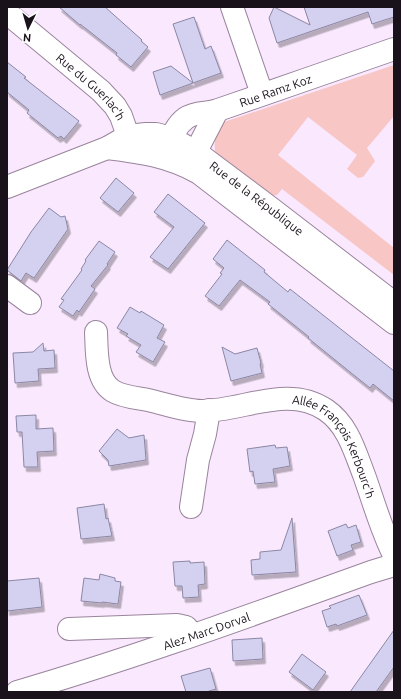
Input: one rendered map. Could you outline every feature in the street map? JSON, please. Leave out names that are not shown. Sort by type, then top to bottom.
[{"type":"street","points":[[232,7],[262,94]]},
{"type":"street","name":"Rue du Guerlac'h","points":[[7,13],[101,90],[115,106],[128,136]]},
{"type":"street","name":"Rue Ramz Koz","points":[[168,148],[177,127],[187,117],[198,112],[216,111],[394,49]]},
{"type":"street","points":[[192,159],[216,111]]},
{"type":"street","name":"Rue de la République","points":[[7,187],[107,148],[128,136],[156,134],[168,148],[192,159],[279,213],[394,303]]},
{"type":"street","name":"Rue de la République","points":[[107,148],[138,151],[168,148]]},
{"type":"street","name":"Rue de la République","points":[[192,159],[209,180],[394,323]]},
{"type":"street","points":[[7,286],[30,303]]},
{"type":"street","name":"Allée François Kerbourc'h","points":[[96,332],[101,376],[112,390],[122,394],[181,408],[209,410],[265,400],[297,400],[316,405],[333,416],[345,430],[357,457],[394,555]]},
{"type":"street","points":[[191,507],[198,460],[205,434],[209,410]]},
{"type":"street","name":"Alez Marc Dorval","points":[[17,692],[193,635],[394,565]]},
{"type":"street","points":[[69,629],[177,625],[186,627],[193,635]]},
{"type":"shaded area","points":[[394,65],[394,116],[367,148],[375,161],[363,177],[358,178],[347,169],[357,155],[308,117],[278,155],[394,248],[394,275],[282,189],[277,195],[271,196],[216,156],[215,147],[217,134],[224,122]]},
{"type":"building","points":[[59,7],[105,7],[148,47],[131,67],[116,55],[117,53]]},
{"type":"building","points":[[274,7],[310,25],[304,7],[394,7],[394,17],[372,24],[368,12],[277,43],[269,18]]},
{"type":"building","points":[[194,17],[205,49],[211,46],[221,73],[193,83],[173,24]]},
{"type":"building","points":[[7,62],[26,77],[24,78],[79,121],[64,139],[61,136],[58,138],[27,113],[29,110],[7,92]]},
{"type":"building","points":[[171,66],[193,83],[160,95],[153,72]]},
{"type":"building","points":[[116,178],[134,193],[118,212],[100,198]]},
{"type":"building","points":[[168,194],[205,223],[168,269],[150,257],[174,227],[154,212]]},
{"type":"building","points":[[49,208],[61,217],[65,216],[68,229],[34,278],[26,273],[21,281],[7,270],[31,232]]},
{"type":"building","points":[[227,240],[265,270],[264,272],[288,292],[290,289],[394,371],[394,401],[373,384],[370,388],[268,304],[270,302],[240,280],[219,306],[205,296],[222,274],[220,273],[224,268],[213,259]]},
{"type":"building","points":[[99,241],[115,252],[107,264],[108,265],[91,286],[95,289],[79,312],[77,310],[73,316],[59,307],[64,300],[61,299],[82,270],[81,269],[86,261],[85,260]]},
{"type":"building","points":[[130,307],[140,313],[141,311],[164,325],[157,338],[165,342],[153,362],[136,352],[141,345],[126,336],[128,334],[117,328]]},
{"type":"building","points":[[43,343],[44,351],[54,350],[55,368],[38,369],[39,381],[15,383],[13,353],[33,352]]},
{"type":"building","points":[[222,347],[235,354],[257,348],[262,373],[231,381]]},
{"type":"building","points":[[36,415],[36,429],[53,428],[54,451],[37,452],[38,467],[24,467],[22,432],[17,432],[16,416]]},
{"type":"building","points":[[117,429],[129,438],[144,435],[146,460],[109,466],[108,460],[99,451]]},
{"type":"building","points":[[275,445],[276,448],[287,447],[290,466],[273,469],[275,482],[255,484],[253,471],[250,472],[247,449]]},
{"type":"building","points":[[104,504],[106,519],[108,518],[112,536],[81,539],[77,508]]},
{"type":"building","points":[[292,518],[296,572],[252,575],[251,560],[260,559],[260,552],[281,550]]},
{"type":"building","points":[[346,524],[348,528],[356,525],[361,542],[351,545],[353,550],[337,556],[328,531]]},
{"type":"building","points":[[190,561],[190,563],[204,562],[205,584],[198,585],[199,597],[183,598],[182,586],[175,586],[173,562]]},
{"type":"building","points":[[100,574],[115,578],[115,581],[121,582],[118,604],[81,601],[84,578],[99,580]]},
{"type":"building","points":[[39,578],[42,607],[7,611],[7,581]]},
{"type":"building","points":[[359,595],[367,615],[337,626],[336,624],[327,627],[322,611],[331,608],[329,606]]},
{"type":"building","points":[[394,630],[394,667],[376,692],[350,692]]},
{"type":"building","points":[[262,638],[263,659],[233,661],[232,640]]},
{"type":"building","points":[[302,654],[326,672],[313,690],[289,672]]},
{"type":"building","points":[[210,668],[216,689],[206,692],[186,692],[181,676]]}]
